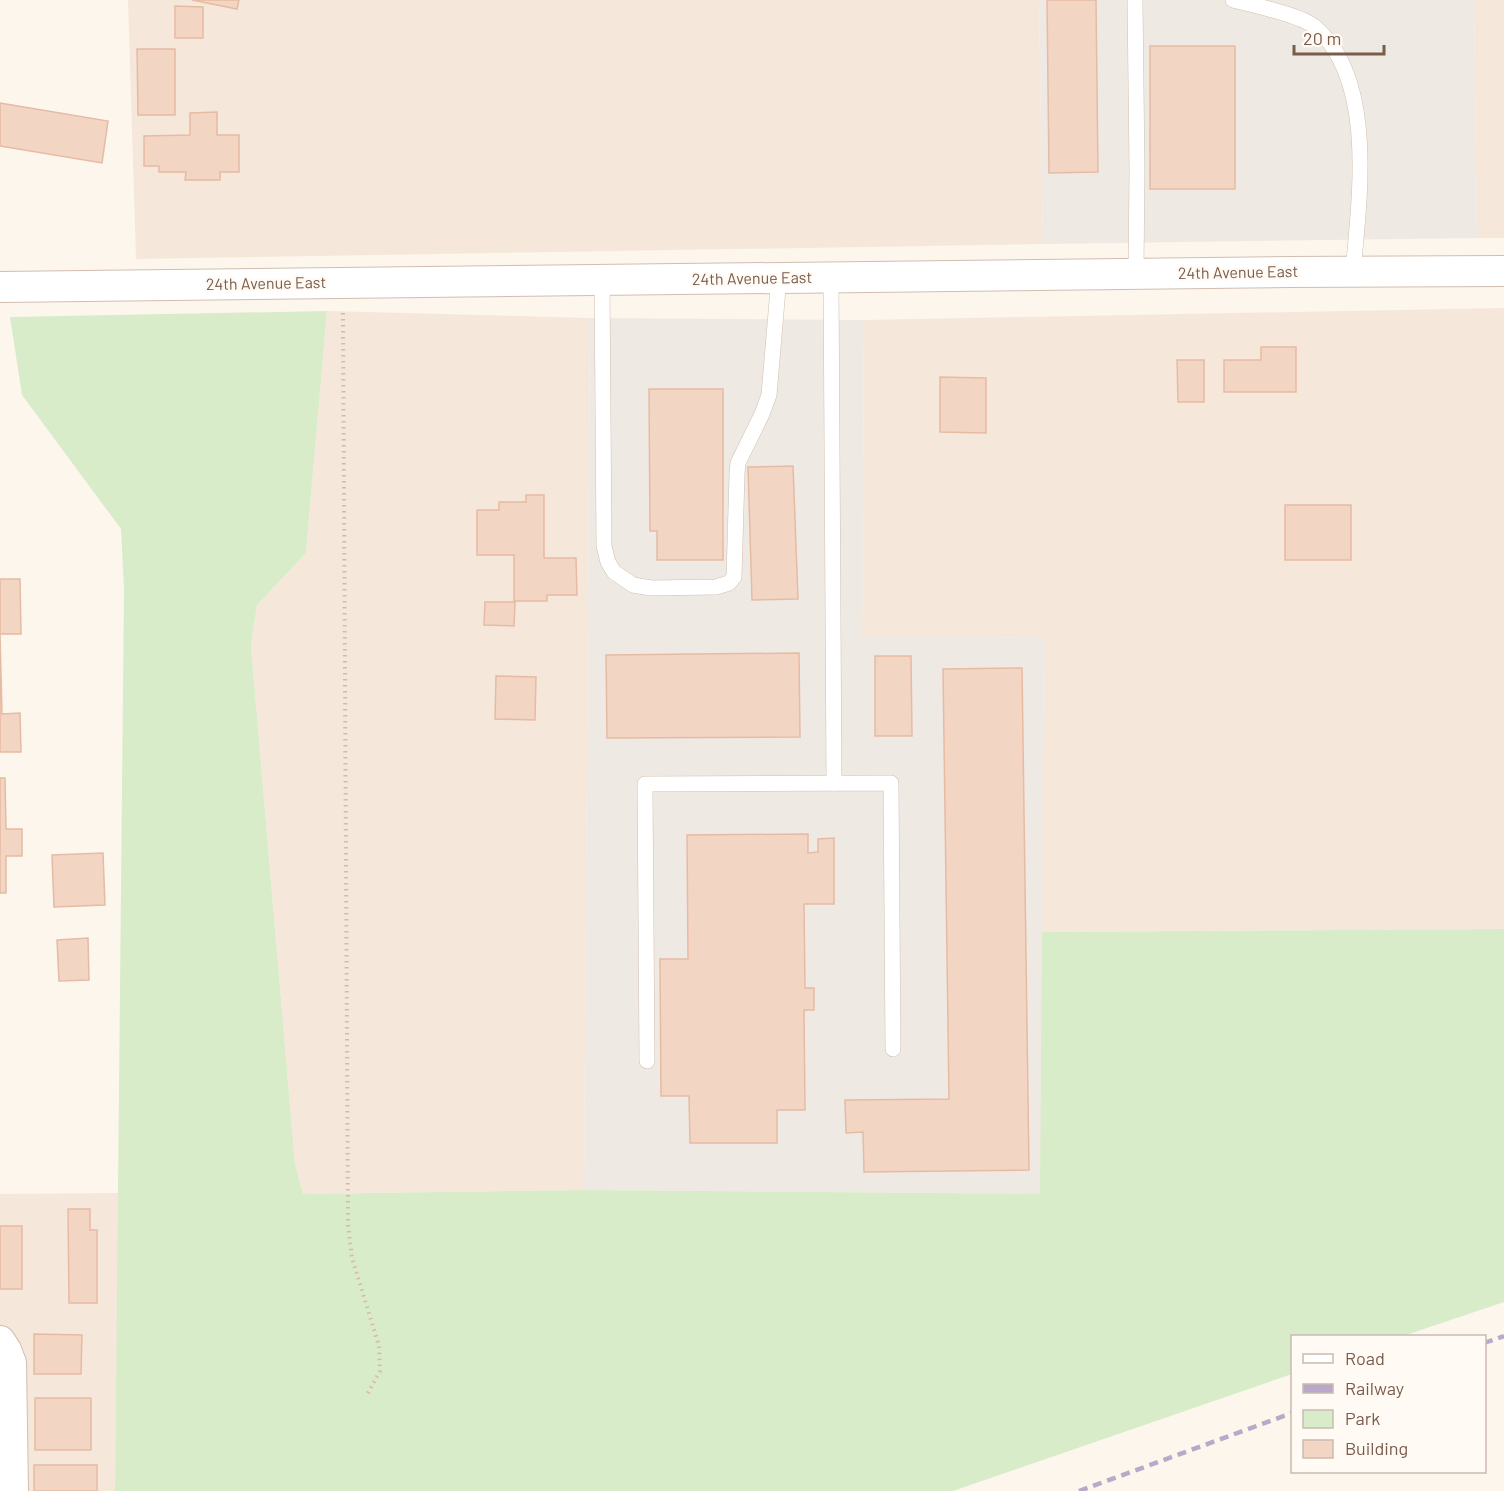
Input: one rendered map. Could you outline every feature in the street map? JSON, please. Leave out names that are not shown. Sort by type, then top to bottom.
[{"type":"street","name":"24th Avenue East","points":[[0,287],[1136,273],[1504,271]]},
{"type":"street","points":[[0,1341],[11,1363],[13,1491]]},
{"type":"lane","points":[[1135,0],[1136,273]]},
{"type":"lane","points":[[1233,0],[1285,14],[1315,27],[1335,51],[1350,84],[1359,120],[1360,188],[1353,272]]},
{"type":"lane","points":[[602,279],[604,546],[608,562],[614,573],[633,585],[651,588],[716,587],[729,583],[734,576],[736,474],[738,463],[769,395],[778,277]]},
{"type":"lane","points":[[831,277],[834,783]]},
{"type":"lane","points":[[647,1061],[645,784],[891,783],[892,1049]]},
{"type":"path","points":[[343,282],[348,1225],[352,1258],[379,1346],[380,1371],[367,1395]]},
{"type":"shaded area","points":[[128,0],[1039,0],[1043,244],[136,259]]},
{"type":"shaded area","points":[[1039,0],[1474,0],[1477,238],[1043,244]]},
{"type":"shaded area","points":[[1474,0],[1504,0],[1504,238],[1477,238]]},
{"type":"shaded area","points":[[1504,308],[1504,929],[1042,932],[1045,638],[862,637],[864,320]]},
{"type":"shaded area","points":[[327,311],[590,318],[584,1190],[303,1194],[295,1164],[251,646],[257,605],[306,553]]},
{"type":"shaded area","points":[[590,318],[864,320],[862,636],[1045,638],[1041,1194],[584,1190]]},
{"type":"shaded area","points":[[119,1193],[115,1491],[0,1491],[0,1194]]},
{"type":"green space","points":[[327,311],[306,553],[257,605],[251,646],[295,1164],[303,1194],[584,1190],[1040,1194],[1042,932],[1504,929],[1504,1302],[1406,1335],[1291,1335],[1291,1374],[953,1491],[115,1491],[124,589],[121,529],[22,395],[10,317]]},
{"type":"building","points":[[192,0],[239,0],[237,9]]},
{"type":"building","points":[[1047,0],[1096,0],[1098,172],[1049,173]]},
{"type":"building","points":[[175,6],[203,7],[203,38],[175,38]]},
{"type":"building","points":[[1150,46],[1235,46],[1235,189],[1150,189]]},
{"type":"building","points":[[137,49],[175,49],[175,115],[138,115]]},
{"type":"building","points":[[0,103],[108,121],[102,163],[0,146]]},
{"type":"building","points":[[217,112],[217,135],[239,135],[239,172],[220,172],[220,180],[185,180],[186,172],[159,172],[159,166],[144,166],[144,136],[190,135],[190,113]]},
{"type":"building","points":[[1261,347],[1296,347],[1296,392],[1224,392],[1224,360],[1261,360]]},
{"type":"building","points":[[1177,360],[1204,360],[1204,402],[1178,402]]},
{"type":"building","points":[[940,377],[986,378],[986,433],[940,432]]},
{"type":"building","points":[[649,389],[723,389],[723,560],[657,560],[657,531],[650,531]]},
{"type":"building","points":[[793,466],[798,599],[752,600],[748,467]]},
{"type":"building","points":[[526,495],[544,495],[544,558],[576,558],[577,595],[547,595],[547,601],[514,601],[514,555],[477,555],[477,510],[499,510],[499,502],[526,502]]},
{"type":"building","points":[[1285,505],[1351,505],[1351,560],[1285,560]]},
{"type":"building","points":[[0,579],[20,579],[21,634],[0,634]]},
{"type":"building","points":[[485,602],[515,602],[514,626],[484,625]]},
{"type":"building","points":[[0,634],[2,714],[20,713],[21,752],[0,752]]},
{"type":"building","points":[[799,653],[800,737],[607,738],[606,655]]},
{"type":"building","points":[[875,656],[911,656],[912,736],[875,736]]},
{"type":"building","points":[[1022,668],[1029,1170],[864,1172],[863,1132],[846,1133],[845,1100],[949,1099],[943,669]]},
{"type":"building","points":[[496,676],[536,677],[535,720],[495,719]]},
{"type":"building","points":[[0,778],[5,778],[6,829],[22,829],[22,856],[6,856],[6,893],[0,893]]},
{"type":"building","points":[[808,834],[808,853],[818,852],[818,839],[834,838],[834,904],[804,904],[805,988],[814,988],[814,1010],[804,1010],[805,1110],[777,1110],[777,1143],[690,1143],[689,1096],[661,1096],[660,959],[688,959],[687,835]]},
{"type":"building","points":[[103,853],[105,905],[54,907],[52,855]]},
{"type":"building","points":[[88,938],[89,980],[59,981],[57,940]]},
{"type":"building","points":[[68,1209],[90,1209],[90,1230],[97,1230],[97,1303],[69,1303]]},
{"type":"building","points":[[0,1226],[22,1226],[22,1289],[0,1289]]},
{"type":"building","points":[[34,1334],[82,1335],[81,1374],[34,1374]]},
{"type":"building","points":[[35,1398],[91,1398],[91,1450],[35,1450]]},
{"type":"building","points":[[34,1465],[97,1465],[97,1491],[34,1491]]},
{"type":"railway","points":[[1486,1342],[1504,1336]]},
{"type":"railway","points":[[1079,1491],[1291,1413]]}]
